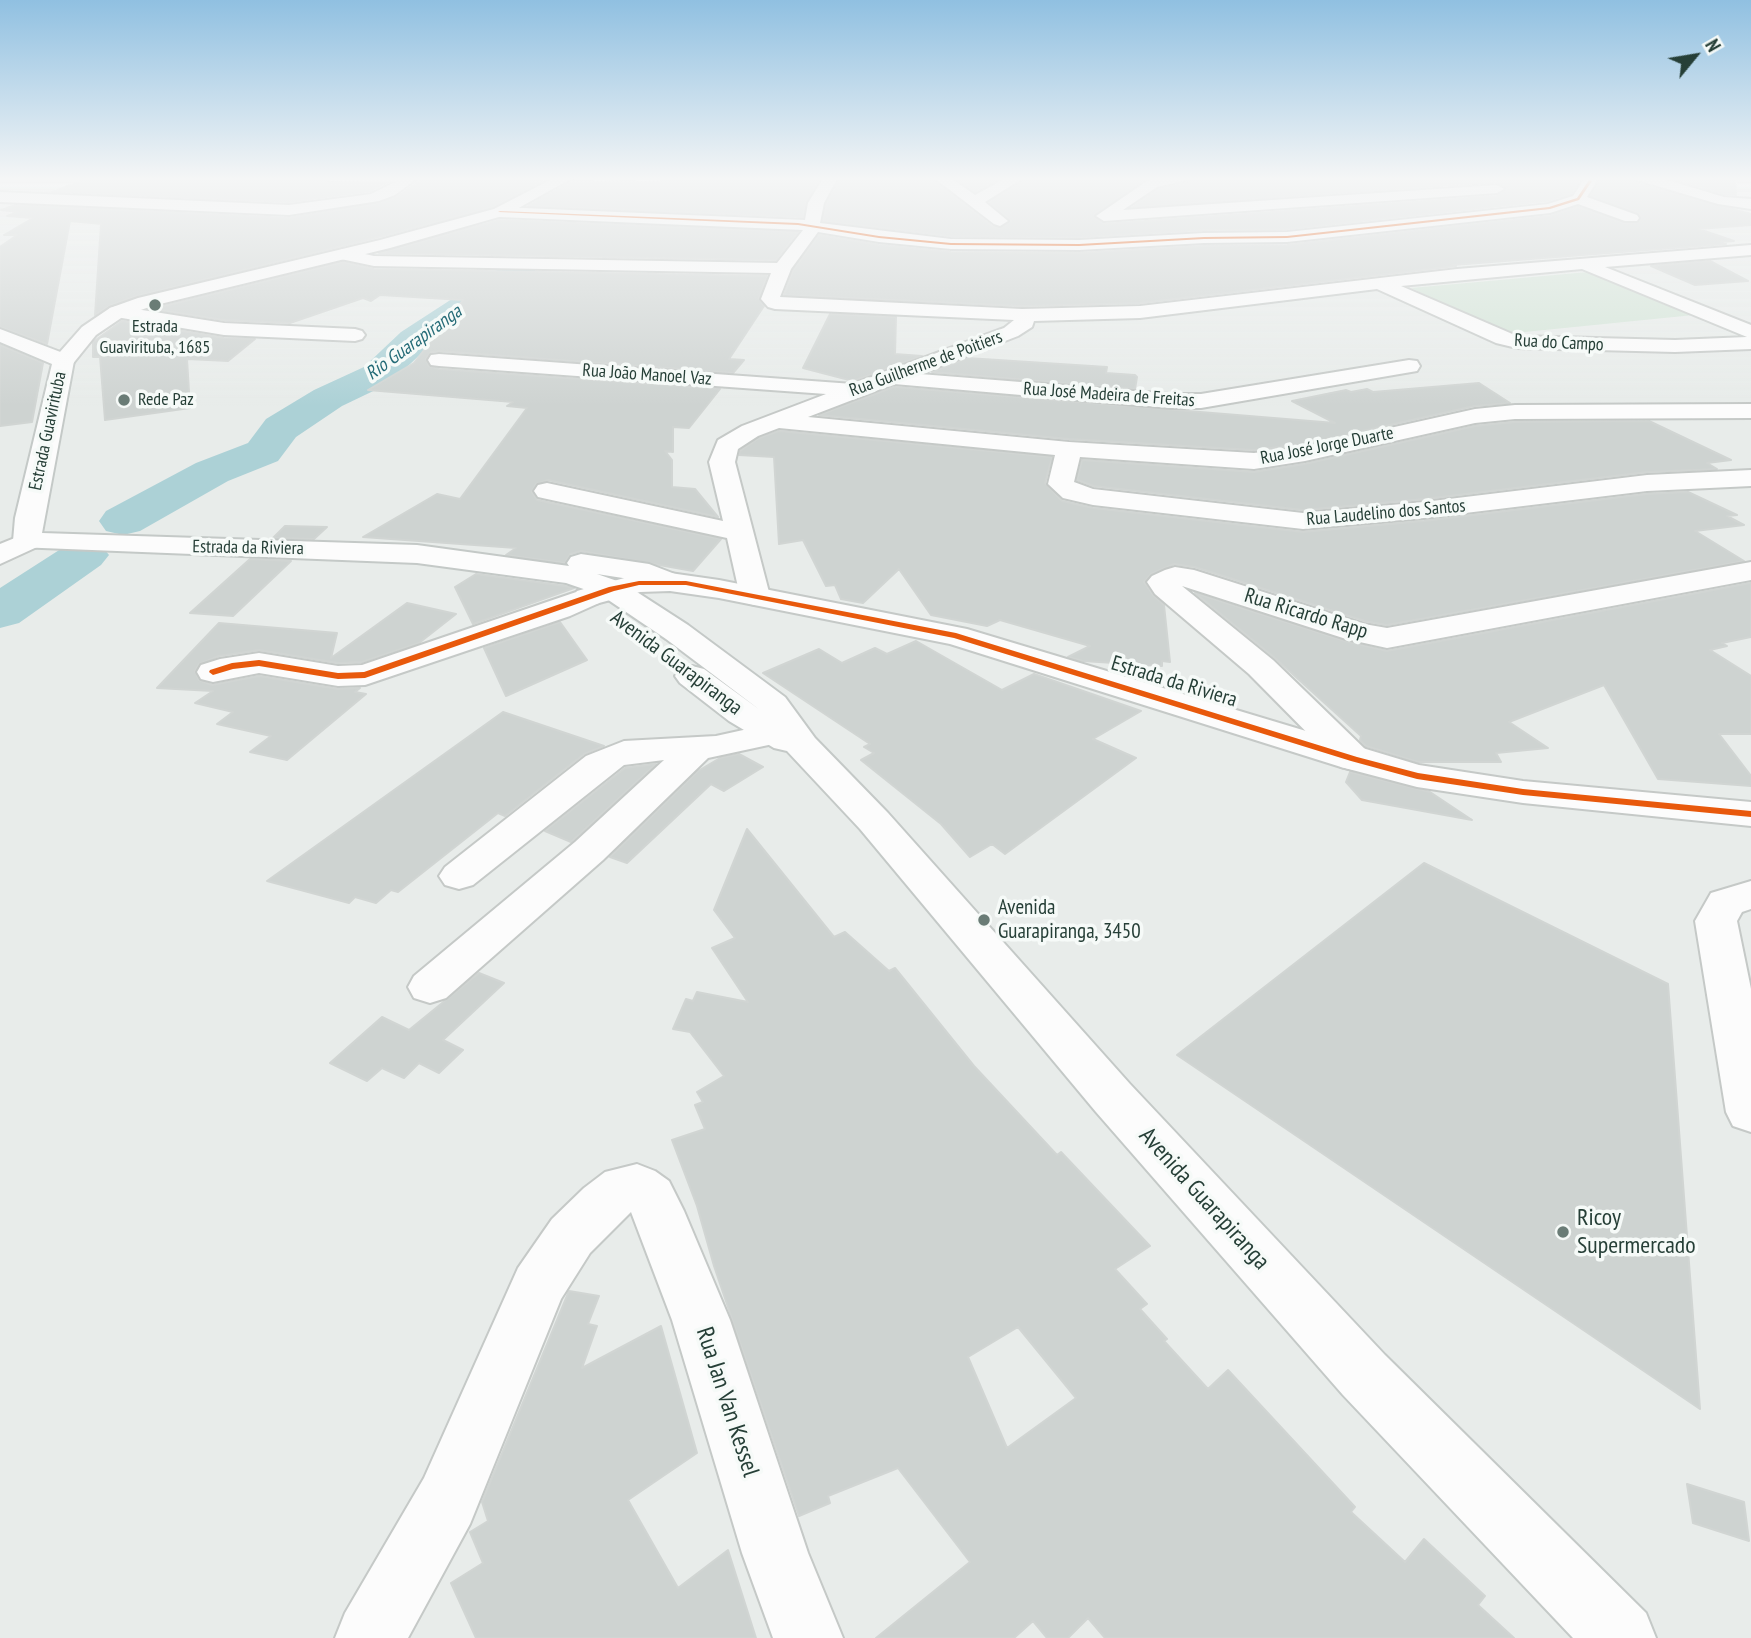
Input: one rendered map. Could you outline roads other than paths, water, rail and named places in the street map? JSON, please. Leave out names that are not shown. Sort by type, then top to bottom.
[{"type":"street","name":"Rua Guilherme de Poitiers","points":[[755,596],[722,462],[727,446],[750,431],[1011,332],[1025,323],[1022,315],[782,305],[770,299],[771,291],[792,253]]},
{"type":"street","points":[[1557,253],[1572,263],[1621,278],[1751,332]]},
{"type":"street","points":[[1022,315],[1095,315],[1164,310],[1379,283],[1572,263],[1707,253]]},
{"type":"street","points":[[1714,253],[1751,269]]},
{"type":"street","points":[[342,254],[374,261],[782,268]]},
{"type":"street","name":"Estrada Guavirituba","points":[[27,541],[29,519],[63,361],[89,331],[117,312],[175,293],[342,254]]},
{"type":"street","name":"Rua do Campo","points":[[1379,283],[1503,339],[1517,342],[1675,346],[1751,343]]},
{"type":"street","points":[[117,312],[224,329],[355,335]]},
{"type":"street","points":[[0,335],[63,361]]},
{"type":"street","name":"Rua João Manoel Vaz","points":[[439,360],[854,390]]},
{"type":"street","name":"Rua José Madeira de Freitas","points":[[890,377],[1171,401],[1201,401],[1409,366]]},
{"type":"street","name":"Rua José Jorge Duarte","points":[[776,421],[1069,449],[1254,461],[1305,454],[1475,416],[1515,412],[1751,411]]},
{"type":"street","name":"Rua Laudelino dos Santos","points":[[1069,449],[1061,484],[1072,492],[1093,497],[1303,521],[1424,510],[1647,483],[1751,478]]},
{"type":"street","points":[[547,491],[740,533]]},
{"type":"street","name":"Estrada da Riviera","points":[[0,555],[27,541],[340,550],[417,554],[499,564]]},
{"type":"street","points":[[499,564],[596,564],[649,573],[670,582]]},
{"type":"street","name":"Avenida Guarapiranga","points":[[499,564],[564,585],[597,600],[741,714],[789,740],[874,821],[1113,1098],[1364,1376],[1621,1638]]},
{"type":"street","name":"Rua Ricardo Rapp","points":[[1354,759],[1261,667],[1175,596],[1162,582],[1175,576],[1194,579],[1357,632],[1387,638],[1751,571]]},
{"type":"street","name":"Estrada da Riviera","points":[[597,600],[639,583],[670,582],[719,589],[956,636],[1417,776],[1523,792],[1751,814]]},
{"type":"street","name":"Estrada da Riviera","points":[[597,600],[662,592],[719,589]]},
{"type":"street","points":[[213,672],[232,666],[259,663],[338,676],[365,675],[597,600]]},
{"type":"street","points":[[459,876],[611,757],[647,750],[697,749],[789,740]]},
{"type":"street","points":[[430,987],[589,851],[697,749]]},
{"type":"street","points":[[1751,895],[1726,903],[1716,922],[1751,1112]]},
{"type":"street","name":"Rua Jan Van Kessel","points":[[370,1638],[447,1501],[538,1286],[571,1236],[624,1187],[638,1186],[650,1197],[666,1230],[701,1320],[775,1553],[808,1638]]},
{"type":"waterway","name":"Rio Guarapiranga","points":[[123,521],[212,472],[263,452],[281,428],[328,398],[377,375],[414,340],[523,266]]},
{"type":"waterway","name":"Rio Guarapiranga","points":[[0,612],[84,555]]},
{"type":"place","name":"Estrada Guavirituba, 1685","points":[[155,305]]},
{"type":"place","name":"Rede Paz","points":[[124,400]]},
{"type":"place","name":"Avenida Guarapiranga, 3450","points":[[984,920]]},
{"type":"place","name":"Ricoy Supermercado","points":[[1563,1232]]}]
